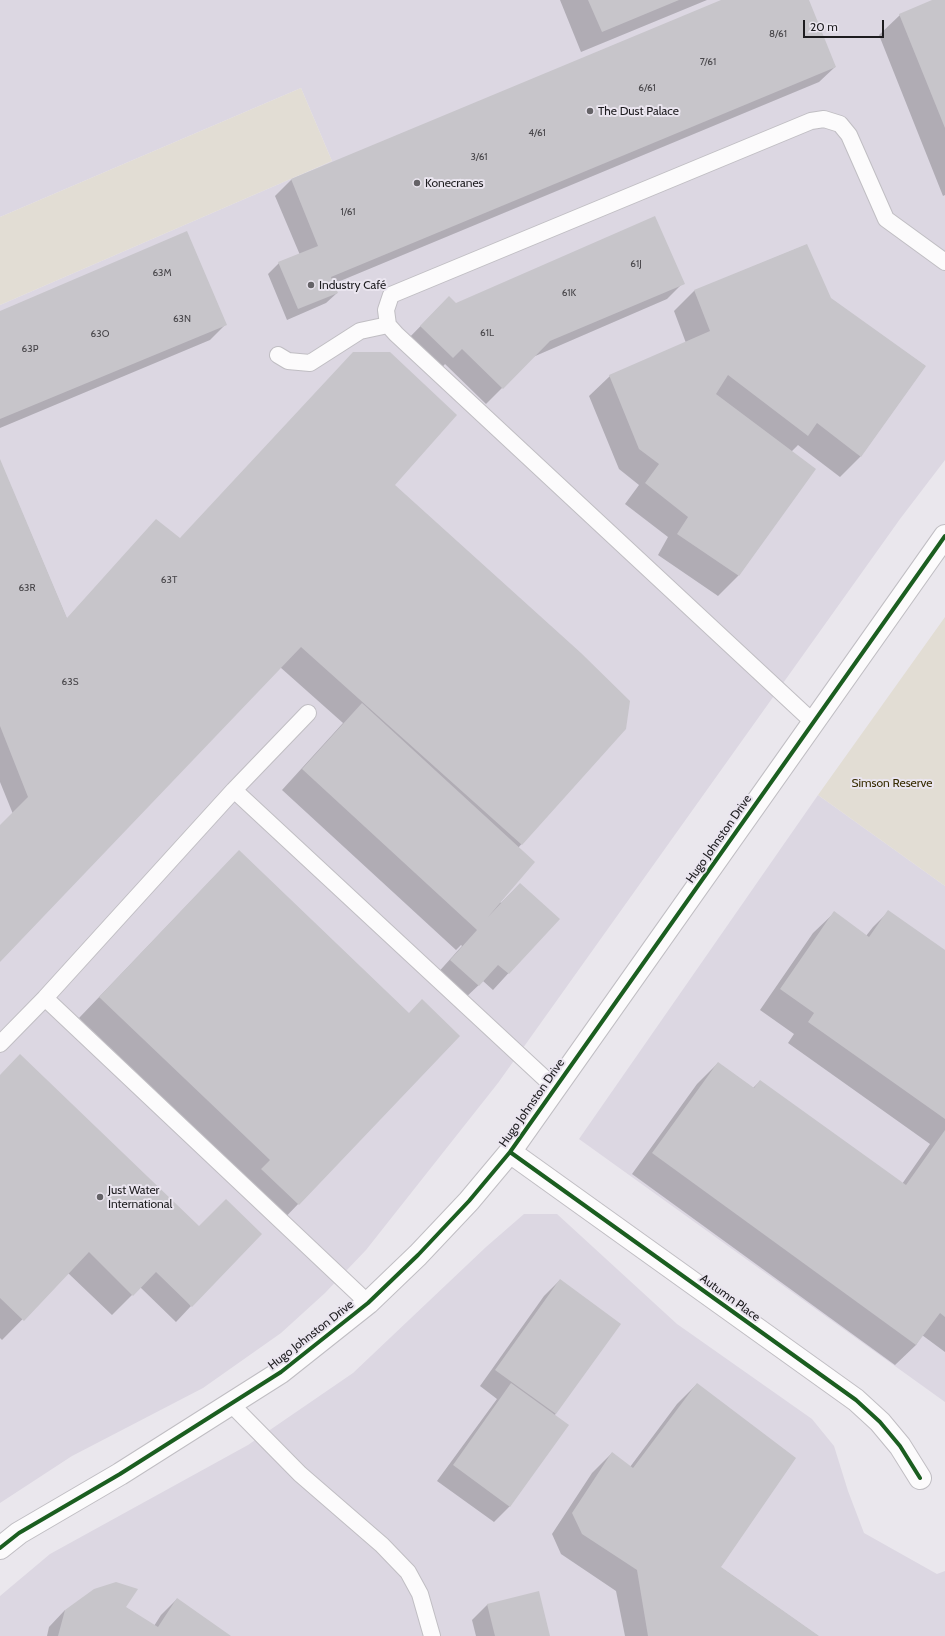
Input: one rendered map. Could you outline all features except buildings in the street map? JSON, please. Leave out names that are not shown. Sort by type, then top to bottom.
[{"type":"street","name":"Hugo Johnston Drive","points":[[0,1548],[19,1533],[120,1474],[281,1372],[368,1303],[418,1255],[469,1201],[510,1152],[945,536]]},
{"type":"street","name":"Autumn Place","points":[[510,1152],[856,1400],[880,1422],[900,1446],[920,1478]]},
{"type":"lane","points":[[814,722],[396,334],[388,326],[386,310],[391,295],[811,121],[824,119],[840,124],[849,135],[886,219],[945,262]]},
{"type":"lane","points":[[278,355],[288,361],[310,363],[360,331],[388,326]]},
{"type":"lane","points":[[0,1044],[234,790],[308,713]]},
{"type":"lane","points":[[234,790],[555,1088]]},
{"type":"lane","points":[[44,998],[368,1303]]},
{"type":"lane","points":[[231,1404],[300,1474],[382,1544],[408,1572],[420,1594],[432,1636]]},
{"type":"shaded area","points":[[0,0],[945,0],[945,460],[900,519],[498,1083],[366,1250],[325,1293],[281,1333],[203,1388],[72,1456],[0,1503],[0,305],[332,161],[301,88],[0,217]]},
{"type":"shaded area","points":[[818,795],[945,886],[945,1402],[579,1139]]},
{"type":"shaded area","points":[[524,1214],[557,1214],[677,1324],[812,1419],[834,1446],[848,1491],[864,1533],[937,1574],[945,1571],[945,1636],[0,1636],[0,1596],[50,1554],[248,1445],[353,1373],[486,1247]]},
{"type":"green space","points":[[301,88],[332,161],[0,305],[0,217]]},
{"type":"green space","name":"Simson Reserve","points":[[945,617],[945,886],[818,795]]},
{"type":"cycle path","points":[[0,1548],[19,1533],[120,1474],[281,1372],[368,1303],[418,1255],[469,1201],[510,1152],[945,536]]},
{"type":"cycle path","points":[[510,1152],[856,1400],[880,1422],[900,1446],[920,1478]]},
{"type":"place","name":"The Dust Palace","points":[[590,111]]},
{"type":"place","name":"Konecranes","points":[[417,183]]},
{"type":"place","name":"Industry Café","points":[[311,285]]},
{"type":"place","name":"Just Water International","points":[[100,1197]]}]
